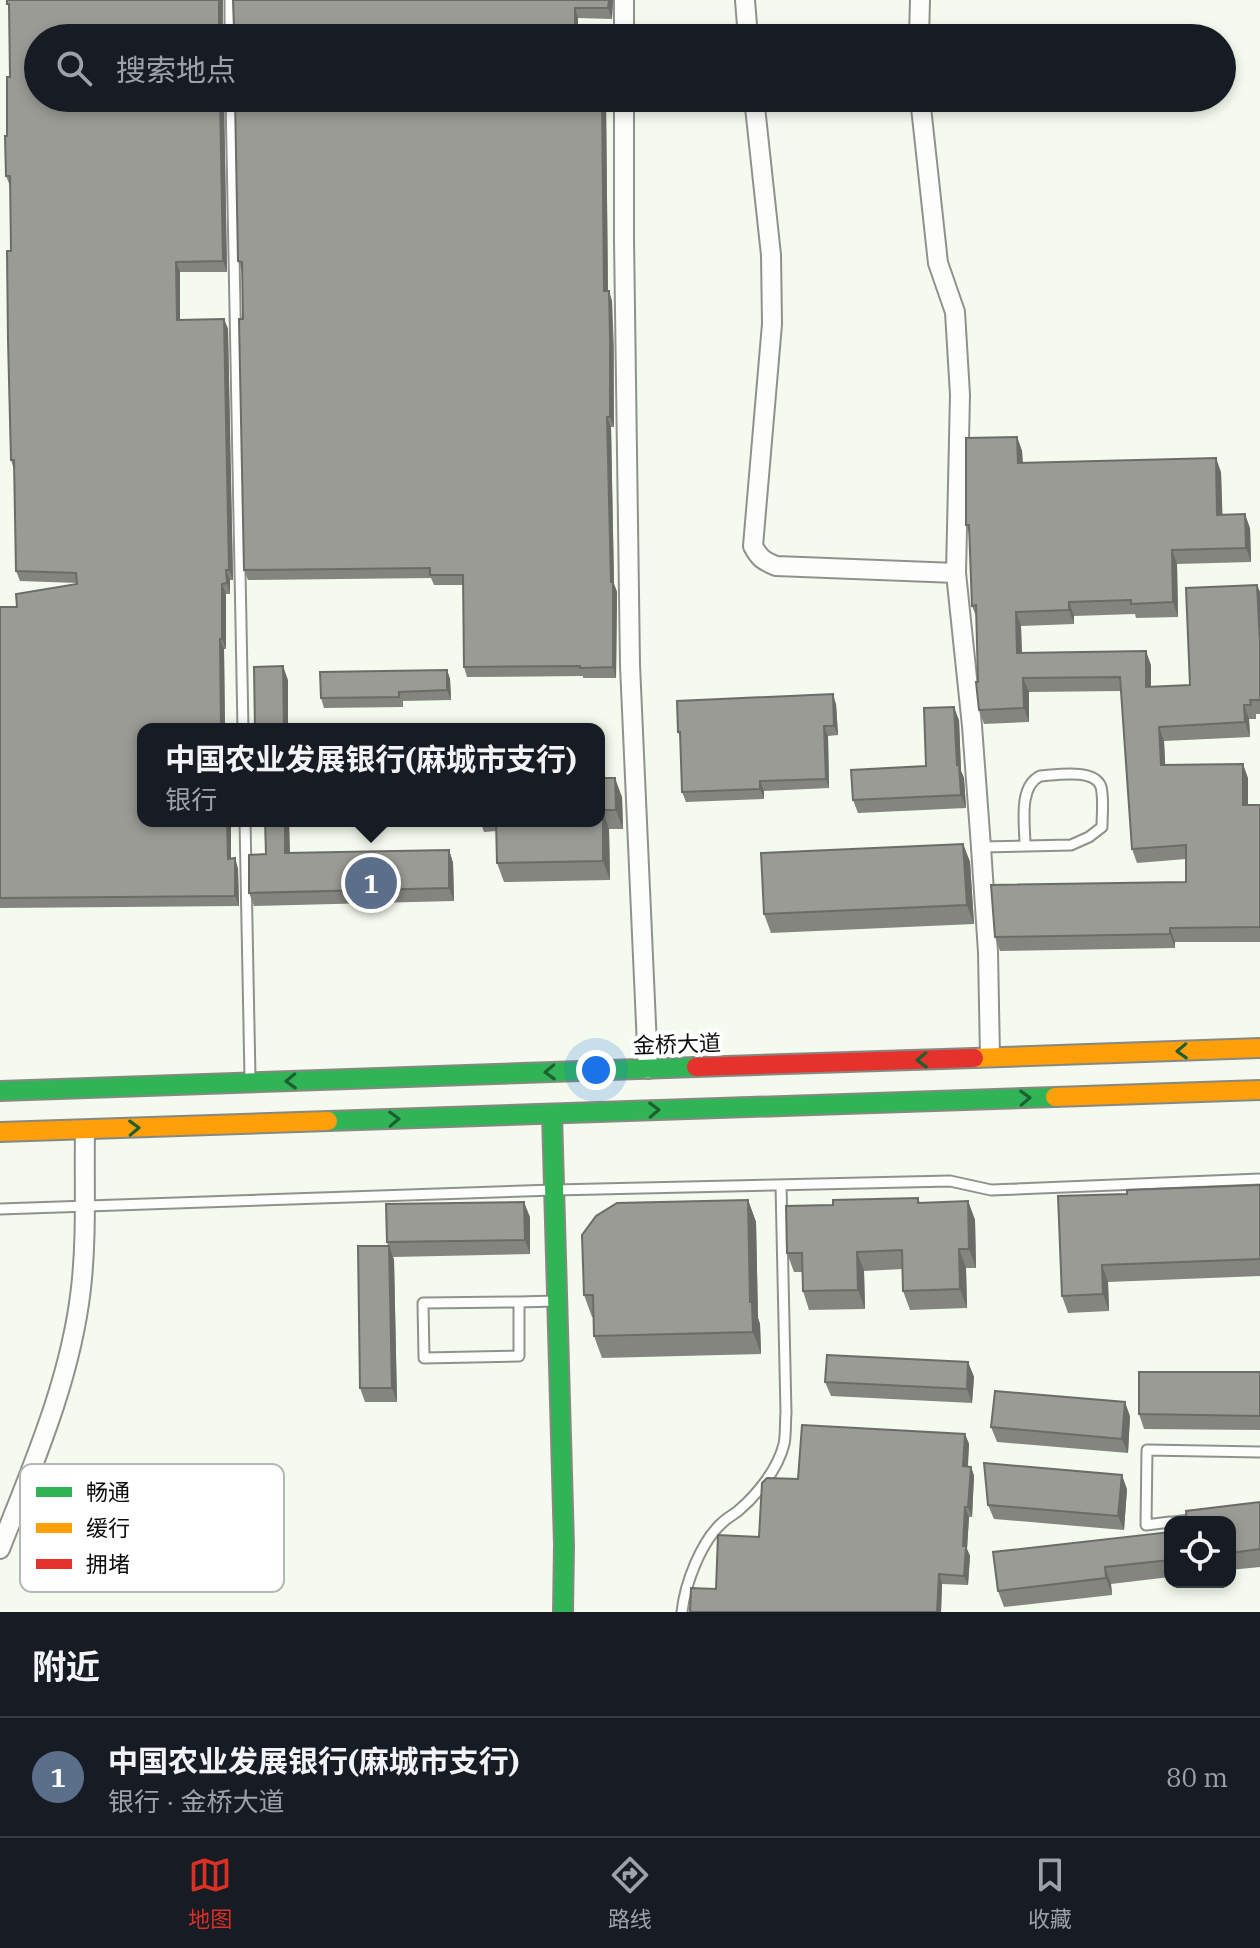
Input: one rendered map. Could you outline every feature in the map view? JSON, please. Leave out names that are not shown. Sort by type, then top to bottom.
[{"type":"main road","name":"金桥大道","points":[[0,1091],[1260,1048]]},
{"type":"main road","points":[[0,1132],[1260,1090]]},
{"type":"main road","points":[[552,1114],[564,1545],[563,1612]]},
{"type":"street","points":[[624,0],[624,24]]},
{"type":"street","points":[[745,0],[747,24]]},
{"type":"street","points":[[919,24],[920,0]]},
{"type":"street","points":[[624,112],[630,665],[648,1069]]},
{"type":"street","points":[[756,112],[771,255],[772,324],[753,546],[764,561],[776,566],[956,573]]},
{"type":"street","points":[[922,112],[938,263],[955,312],[960,395],[956,573],[981,847],[988,952],[990,1057]]},
{"type":"street","points":[[33,1464],[69,1353],[81,1291],[85,1130]]},
{"type":"street","points":[[0,1549],[20,1497]]},
{"type":"lane","points":[[230,0],[230,24]]},
{"type":"lane","points":[[231,112],[243,723]]},
{"type":"lane","points":[[981,847],[1071,845],[1089,837],[1102,827],[1102,792],[1098,781],[1087,775],[1040,776],[1034,779],[1025,793],[1025,846]]},
{"type":"lane","points":[[245,827],[250,1082]]},
{"type":"lane","points":[[0,1209],[554,1190],[950,1181],[991,1190],[1260,1179]]},
{"type":"lane","points":[[682,1612],[683,1600],[701,1552],[721,1523],[764,1482],[784,1445],[781,1185]]},
{"type":"lane","points":[[519,1302],[519,1356],[424,1358],[423,1303],[557,1301]]},
{"type":"lane","points":[[1164,1523],[1146,1525],[1147,1450],[1260,1452]]},
{"type":"building","points":[[7,0],[219,0],[219,24],[24,24],[24,112],[220,112],[223,261],[176,262],[177,320],[224,319],[229,570],[226,570],[227,583],[222,584],[221,723],[137,723],[137,827],[227,827],[228,859],[235,858],[235,896],[0,898],[0,607],[17,607],[16,594],[77,584],[76,573],[16,571],[8,340],[7,251],[11,251],[10,176],[6,176],[5,136],[7,77],[10,77]]},
{"type":"building","points":[[233,0],[609,0],[608,8],[575,8],[575,24],[234,24]]},
{"type":"building","points":[[235,112],[602,112],[604,291],[609,291],[610,337],[610,417],[607,417],[613,667],[464,667],[463,575],[430,575],[430,568],[244,570],[239,319],[243,319],[242,262],[238,261]]},
{"type":"building","points":[[1017,437],[1018,463],[1216,458],[1217,515],[1245,514],[1246,548],[1172,550],[1173,602],[1069,602],[1069,610],[1016,612],[1017,653],[1146,651],[1146,687],[1190,685],[1186,588],[1257,585],[1260,700],[1250,700],[1251,705],[1244,705],[1245,722],[1159,727],[1161,765],[1243,764],[1243,805],[1260,805],[1260,927],[1170,928],[1170,934],[995,937],[991,885],[1186,882],[1186,845],[1132,849],[1120,677],[1023,678],[1024,708],[979,710],[976,605],[972,606],[969,525],[966,525],[966,438]]},
{"type":"building","points":[[283,666],[284,723],[255,723],[254,667]]},
{"type":"building","points":[[447,670],[447,690],[399,692],[399,697],[321,698],[320,672]]},
{"type":"building","points":[[833,694],[834,726],[824,726],[826,779],[760,781],[760,789],[682,792],[677,701]]},
{"type":"building","points":[[954,707],[961,795],[853,800],[851,770],[926,766],[924,708]]},
{"type":"building","points":[[605,778],[615,778],[616,810],[605,810]]},
{"type":"building","points":[[265,827],[285,827],[285,853],[449,850],[449,888],[249,893],[249,855],[266,854]]},
{"type":"building","points":[[496,827],[603,827],[603,861],[497,863]]},
{"type":"building","points":[[963,844],[967,905],[764,914],[761,853]]},
{"type":"building","points":[[1260,1185],[1260,1259],[1102,1265],[1103,1294],[1062,1296],[1058,1196]]},
{"type":"building","points":[[918,1198],[918,1203],[968,1201],[969,1249],[959,1249],[960,1289],[903,1291],[902,1250],[857,1252],[858,1290],[803,1291],[802,1253],[787,1253],[786,1206],[833,1205],[833,1200]]},
{"type":"building","points":[[748,1200],[753,1332],[594,1336],[593,1295],[584,1295],[582,1235],[596,1216],[617,1203]]},
{"type":"building","points":[[524,1202],[525,1240],[387,1242],[386,1204]]},
{"type":"building","points":[[358,1246],[389,1246],[392,1388],[360,1388]]},
{"type":"building","points":[[827,1355],[968,1362],[967,1389],[825,1382]]},
{"type":"building","points":[[1139,1372],[1260,1372],[1260,1416],[1139,1414]]},
{"type":"building","points":[[995,1391],[1125,1402],[1122,1439],[991,1427]]},
{"type":"building","points":[[802,1425],[965,1434],[963,1466],[971,1467],[968,1507],[965,1507],[964,1576],[939,1574],[937,1612],[690,1612],[691,1588],[716,1589],[718,1535],[759,1537],[762,1483],[767,1478],[798,1479]]},
{"type":"building","points":[[984,1463],[1122,1475],[1118,1516],[988,1505]]},
{"type":"building","points":[[1260,1502],[1260,1549],[1236,1552],[1236,1516],[1186,1516],[1186,1511]]},
{"type":"building","points":[[1164,1533],[1164,1561],[1105,1567],[1106,1578],[998,1591],[993,1552]]},
{"type":"traffic: fast","points":[[0,1091],[696,1067]]},
{"type":"traffic: fast","points":[[328,1121],[1055,1097]]},
{"type":"traffic: fast","points":[[552,1114],[564,1545],[563,1612]]},
{"type":"traffic: slow","points":[[974,1058],[1260,1048]]},
{"type":"traffic: slow","points":[[1055,1097],[1260,1090]]},
{"type":"traffic: slow","points":[[0,1132],[328,1121]]},
{"type":"traffic: jam","points":[[696,1067],[974,1058]]},
{"type":"place","name":"中国农业发展银行(麻城市支行)","points":[[371,883]]}]
